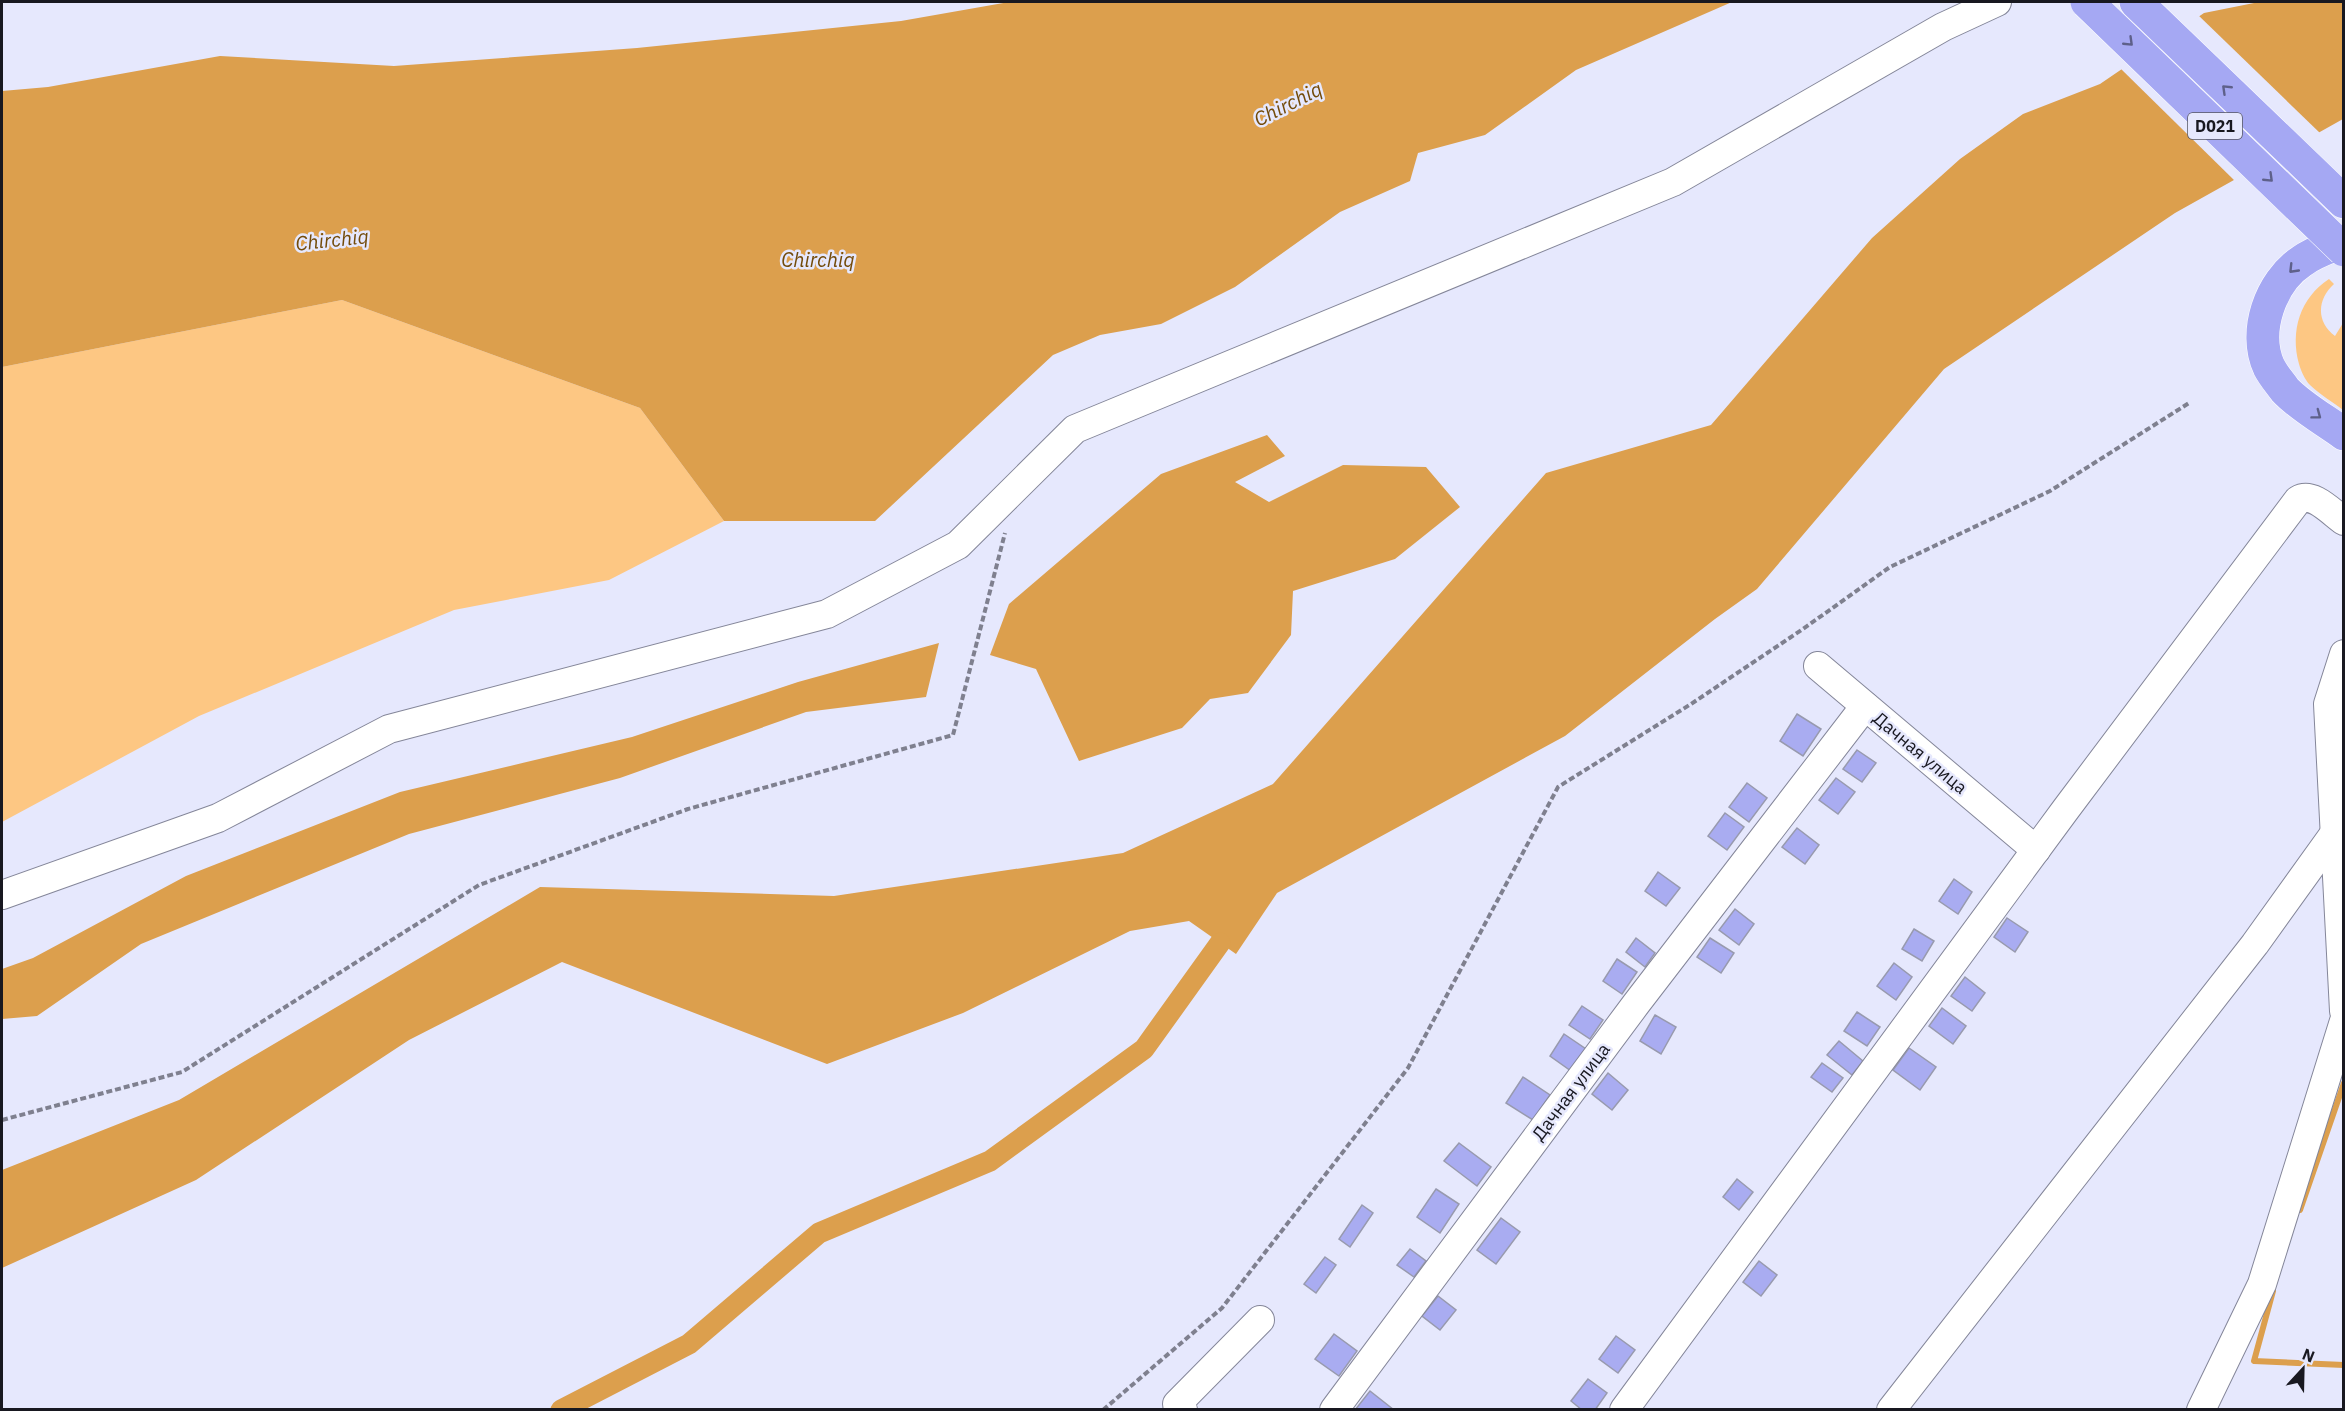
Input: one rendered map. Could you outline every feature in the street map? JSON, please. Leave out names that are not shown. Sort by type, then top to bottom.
[{"type":"highway","name":"D021","points":[[2087,2],[2343,250]]},
{"type":"highway","name":"D021","points":[[2136,2],[2343,202]]},
{"type":"highway","points":[[2343,241],[2303,260],[2287,276],[2271,300],[2265,316],[2263,339],[2270,369],[2285,389],[2343,434]]},
{"type":"street","points":[[2,895],[218,818],[389,729],[827,614],[958,545],[1075,429],[1673,182],[1943,27],[1997,2]]},
{"type":"street","points":[[1624,1410],[2036,850],[2298,500],[2311,497],[2343,521]]},
{"type":"street","points":[[2343,654],[2328,704],[2343,1011]]},
{"type":"street","points":[[1818,666],[1865,706]]},
{"type":"street","name":"Дачная улица","points":[[1334,1410],[1636,1004],[1865,706],[2036,850]]},
{"type":"street","points":[[1891,1410],[2255,944],[2334,834]]},
{"type":"street","points":[[2201,1410],[2262,1284],[2343,1021]]},
{"type":"street","points":[[1183,1410],[1177,1404],[1260,1320]]},
{"type":"path","points":[[1103,1410],[1222,1308],[1408,1068],[1558,787],[1710,691],[1890,567],[2050,491],[2188,403]]},
{"type":"path","points":[[2,1120],[182,1072],[479,885],[688,809],[953,735],[1005,531]]},
{"type":"shaded area","points":[[2329,279],[2334,284],[2324,296],[2321,310],[2324,324],[2335,336],[2343,323],[2343,410],[2308,383],[2301,370],[2297,352],[2297,328],[2304,306],[2319,287]]},
{"type":"shaded area","points":[[342,300],[640,408],[724,521],[609,580],[454,610],[199,716],[2,822],[2,367]]},
{"type":"water","name":"Chirchiq","points":[[1009,2],[1732,2],[1576,70],[1485,135],[1418,153],[1410,181],[1340,212],[1235,287],[1161,324],[1100,335],[1053,355],[875,521],[724,521],[640,408],[342,300],[2,367],[2,91],[48,87],[220,56],[394,66],[637,48],[901,21]]},
{"type":"water","points":[[2259,2],[2343,2],[2343,119],[2175,213],[1944,369],[1757,589],[1565,736],[1277,893],[1236,954],[1189,921],[1130,931],[963,1013],[827,1064],[562,962],[409,1040],[196,1180],[2,1268],[2,1170],[179,1100],[540,887],[834,896],[1123,853],[1273,784],[1546,473],[1711,425],[1872,238],[1960,159],[2023,114],[2100,84],[2204,13]]},
{"type":"water","points":[[1267,435],[1285,456],[1235,482],[1269,502],[1343,465],[1426,467],[1460,507],[1395,559],[1293,591],[1291,635],[1248,693],[1210,699],[1182,728],[1079,761],[1036,669],[990,655],[1009,604],[1161,474]]},
{"type":"water","points":[[939,643],[926,697],[806,712],[620,778],[409,834],[141,944],[37,1016],[2,1019],[2,969],[33,958],[186,876],[400,792],[632,737],[798,682]]},
{"type":"pier","points":[[2197,14],[2321,134],[2236,182],[2119,67]]},
{"type":"building","points":[[1797,714],[1821,729],[1803,756],[1780,741]]},
{"type":"building","points":[[1857,750],[1876,763],[1862,782],[1843,769]]},
{"type":"building","points":[[1836,778],[1855,792],[1838,814],[1819,800]]},
{"type":"building","points":[[1747,783],[1767,798],[1749,822],[1729,807]]},
{"type":"building","points":[[1725,813],[1744,827],[1727,850],[1708,836]]},
{"type":"building","points":[[1797,828],[1819,845],[1805,864],[1782,847]]},
{"type":"building","points":[[1658,872],[1680,888],[1666,906],[1645,891]]},
{"type":"building","points":[[1954,879],[1972,892],[1958,914],[1939,901]]},
{"type":"building","points":[[1735,909],[1754,924],[1739,945],[1719,930]]},
{"type":"building","points":[[2007,918],[2028,932],[2015,952],[1994,937]]},
{"type":"building","points":[[1914,929],[1934,941],[1922,961],[1902,949]]},
{"type":"building","points":[[1636,938],[1655,953],[1645,967],[1626,952]]},
{"type":"building","points":[[1710,938],[1734,953],[1721,973],[1697,957]]},
{"type":"building","points":[[1617,959],[1637,972],[1622,994],[1603,981]]},
{"type":"building","points":[[1894,963],[1912,977],[1896,1000],[1877,986]]},
{"type":"building","points":[[1965,977],[1985,993],[1972,1011],[1951,996]]},
{"type":"building","points":[[1582,1006],[1603,1020],[1590,1039],[1569,1025]]},
{"type":"building","points":[[1942,1008],[1966,1026],[1953,1044],[1929,1026]]},
{"type":"building","points":[[1857,1012],[1880,1027],[1867,1046],[1844,1031]]},
{"type":"building","points":[[1655,1015],[1676,1027],[1661,1054],[1640,1041]]},
{"type":"building","points":[[1564,1034],[1586,1049],[1571,1071],[1550,1056]]},
{"type":"building","points":[[1839,1041],[1863,1061],[1852,1075],[1827,1055]]},
{"type":"building","points":[[1909,1048],[1936,1067],[1920,1090],[1893,1070]]},
{"type":"building","points":[[1822,1063],[1843,1078],[1832,1092],[1811,1077]]},
{"type":"building","points":[[1608,1073],[1628,1090],[1612,1110],[1592,1094]]},
{"type":"building","points":[[1523,1077],[1550,1095],[1533,1120],[1506,1103]]},
{"type":"building","points":[[1459,1143],[1491,1167],[1477,1186],[1444,1161]]},
{"type":"building","points":[[1737,1179],[1753,1192],[1739,1210],[1723,1197]]},
{"type":"building","points":[[1436,1189],[1459,1204],[1440,1233],[1417,1217]]},
{"type":"building","points":[[1362,1205],[1373,1213],[1350,1247],[1339,1239]]},
{"type":"building","points":[[1501,1218],[1520,1232],[1496,1264],[1477,1250]]},
{"type":"building","points":[[1410,1249],[1426,1261],[1414,1277],[1397,1265]]},
{"type":"building","points":[[1325,1257],[1336,1265],[1316,1293],[1304,1284]]},
{"type":"building","points":[[1759,1261],[1777,1275],[1761,1296],[1743,1282]]},
{"type":"building","points":[[1438,1296],[1456,1310],[1440,1330],[1422,1316]]},
{"type":"building","points":[[1334,1334],[1357,1351],[1339,1376],[1315,1359]]},
{"type":"building","points":[[1616,1336],[1635,1350],[1618,1373],[1599,1359]]},
{"type":"building","points":[[1588,1379],[1607,1393],[1595,1410],[1582,1410],[1571,1401]]},
{"type":"building","points":[[1370,1391],[1394,1410],[1355,1410]]},
{"type":"waterway","points":[[561,1410],[689,1344],[819,1233],[990,1161],[1144,1049],[1220,943]]},
{"type":"waterway","points":[[2300,1210],[2344,1083]]},
{"type":"waterway","points":[[2273,1291],[2254,1361],[2344,1365]]}]
